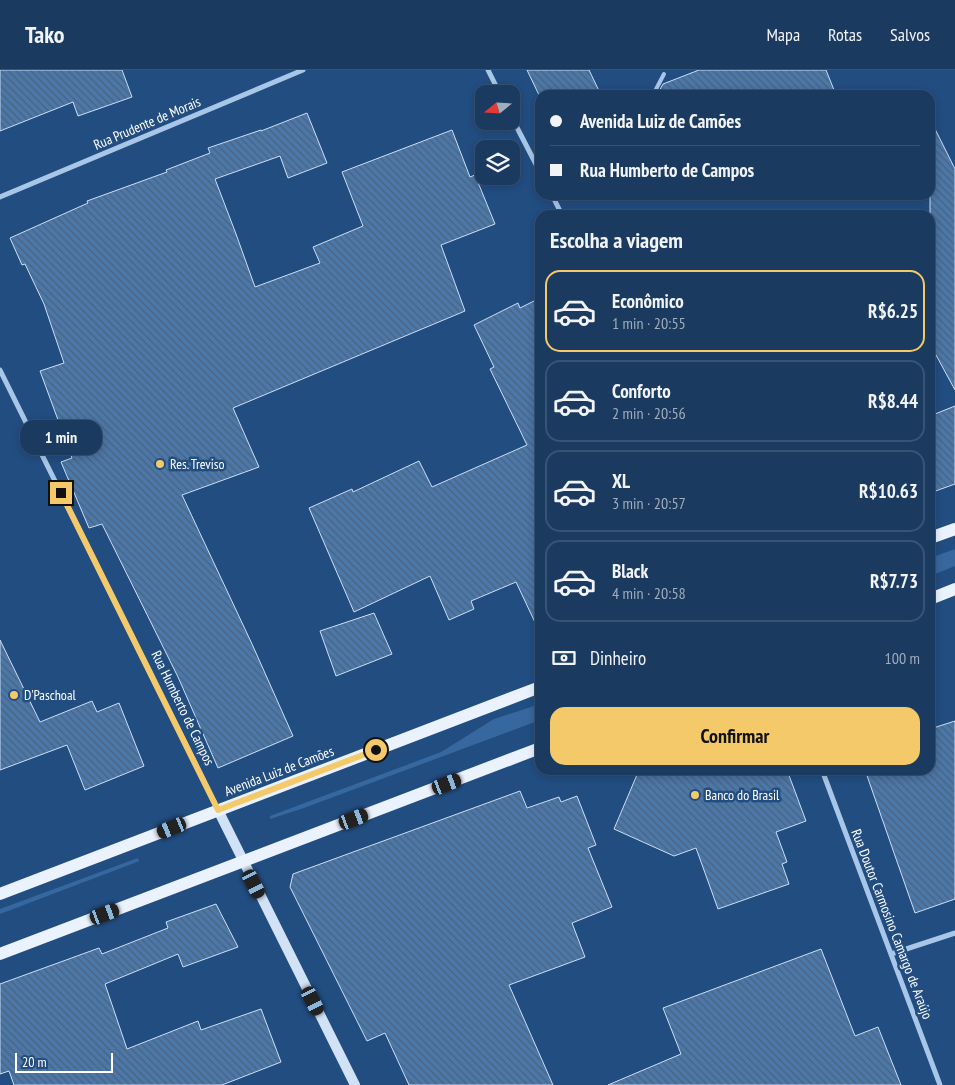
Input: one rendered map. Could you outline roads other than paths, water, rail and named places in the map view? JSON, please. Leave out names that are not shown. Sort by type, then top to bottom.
[{"type":"main road","points":[[935,536],[955,529]]},
{"type":"main road","points":[[935,597],[955,589]]},
{"type":"main road","name":"Avenida Luiz de Camões","points":[[0,894],[535,689]]},
{"type":"main road","points":[[0,954],[535,750]]},
{"type":"main road","name":"Rua Humberto de Campos","points":[[218,810],[354,1085]]},
{"type":"street","name":"Rua Prudente de Morais","points":[[0,197],[303,70]]},
{"type":"street","points":[[488,70],[496,85]]},
{"type":"street","points":[[518,130],[535,162]]},
{"type":"street","name":"Rua Humberto de Campos","points":[[0,370],[218,810]]},
{"type":"street","name":"Rua Doutor Carmosino Camargo de Araújo","points":[[824,775],[940,1085]]},
{"type":"street","points":[[891,954],[955,933]]},
{"type":"lane","points":[[655,90],[664,74]]},
{"type":"place","name":"Res. Treviso","points":[[160,464]]},
{"type":"place","name":"D'Paschoal","points":[[14,695]]},
{"type":"place","name":"Banco do Brasil","points":[[695,795]]}]
